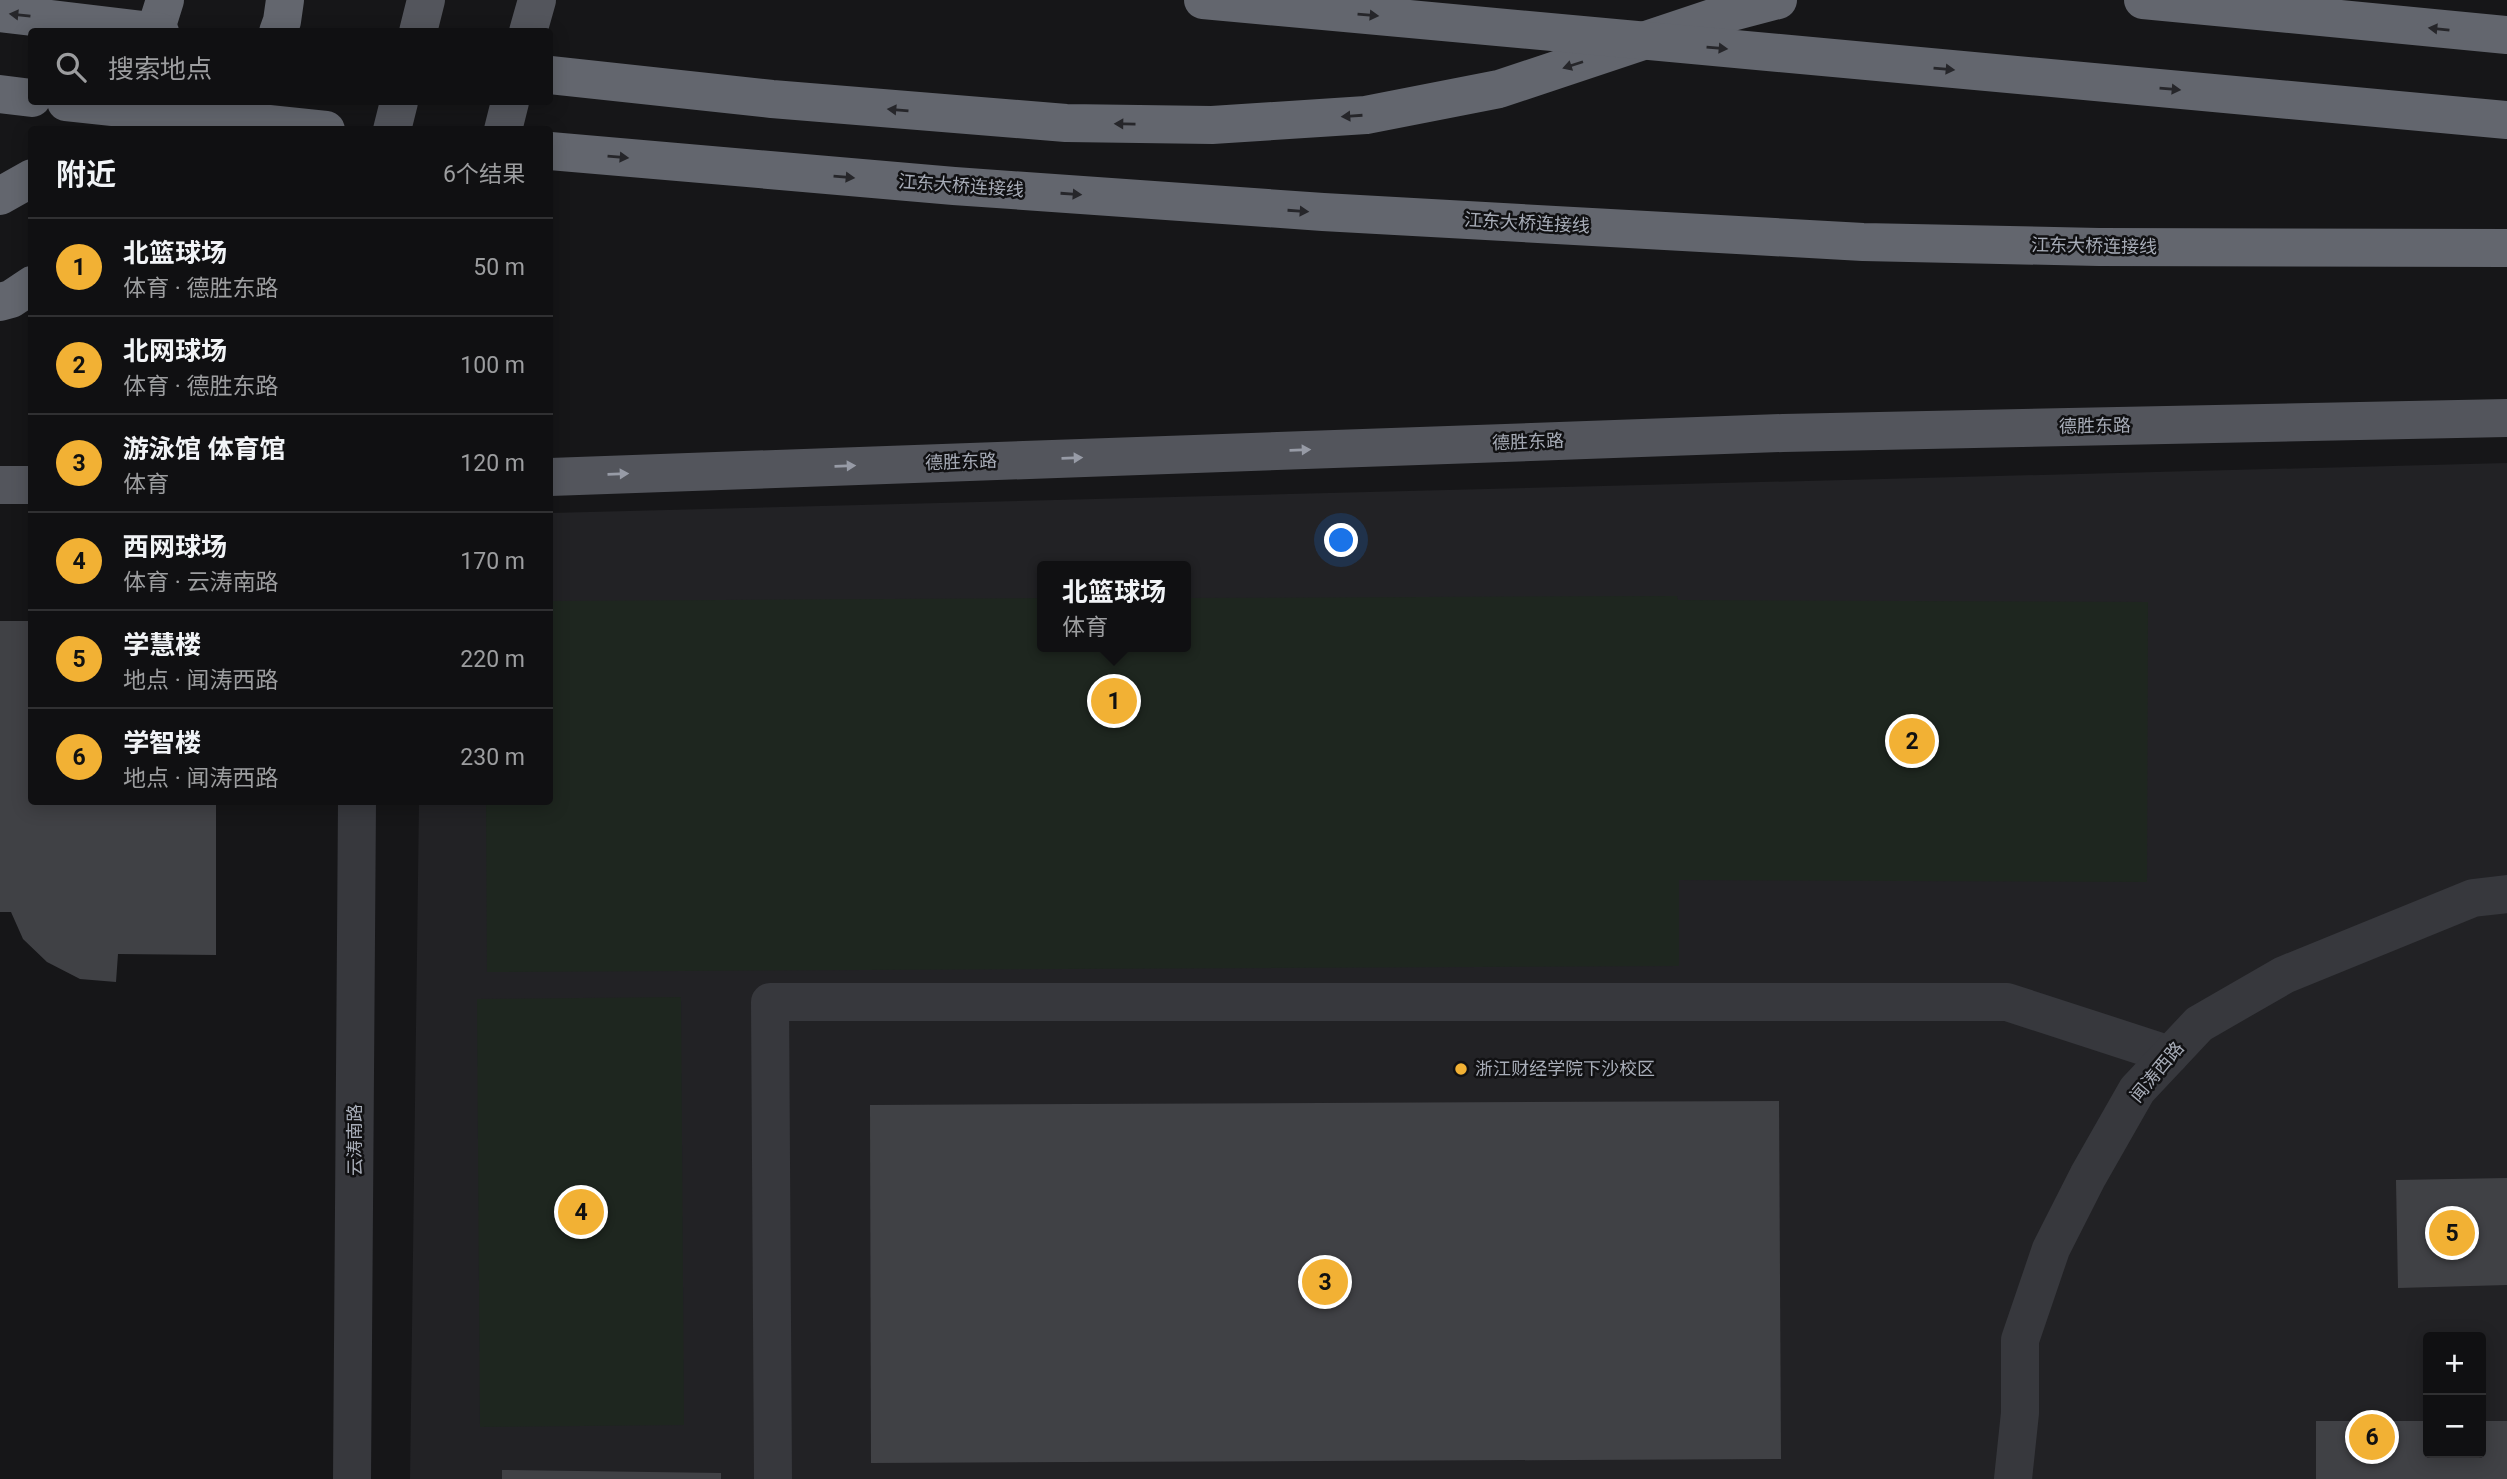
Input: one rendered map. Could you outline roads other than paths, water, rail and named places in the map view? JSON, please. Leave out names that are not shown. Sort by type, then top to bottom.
[{"type":"highway","points":[[156,28],[165,0]]},
{"type":"highway","points":[[279,28],[285,0]]},
{"type":"highway","points":[[1203,0],[2507,120]]},
{"type":"highway","points":[[553,75],[772,99],[1053,122],[1212,125],[1366,115],[1499,89],[1724,14],[1778,0]]},
{"type":"highway","points":[[2143,0],[2507,35]]},
{"type":"highway","points":[[0,13],[126,28]]},
{"type":"highway","points":[[0,94],[28,98]]},
{"type":"highway","points":[[94,105],[289,126]]},
{"type":"highway","points":[[103,126],[130,105]]},
{"type":"highway","points":[[234,126],[247,114],[250,105]]},
{"type":"highway","name":"江东大桥连接线","points":[[553,152],[954,186],[1309,211],[1863,242],[2099,247],[2507,248]]},
{"type":"highway","points":[[0,196],[28,180]]},
{"type":"highway","points":[[0,302],[11,299],[28,288]]},
{"type":"main road","points":[[419,28],[426,0]]},
{"type":"main road","points":[[529,28],[537,0]]},
{"type":"main road","points":[[393,126],[398,105]]},
{"type":"main road","points":[[504,126],[509,105]]},
{"type":"main road","name":"德胜东路","points":[[553,477],[1783,433],[2507,418]]},
{"type":"main road","points":[[0,485],[28,485]]},
{"type":"street","name":"云涛南路","points":[[352,1479],[357,805]]},
{"type":"street","name":"闻涛西路","points":[[2013,1479],[2020,1413],[2020,1340],[2051,1249],[2088,1176],[2137,1090],[2199,1024],[2284,975],[2473,898],[2507,894]]},
{"type":"street","points":[[773,1479],[770,1002],[2007,1002],[2170,1055]]},
{"type":"place","name":"北篮球场","points":[[1114,701]]},
{"type":"place","name":"北网球场","points":[[1912,741]]},
{"type":"place","name":"浙江财经学院下沙校区","points":[[1461,1069]]},
{"type":"place","name":"西网球场","points":[[581,1212]]},
{"type":"place","name":"学慧楼","points":[[2452,1233]]},
{"type":"place","name":"游泳馆 体育馆","points":[[1325,1282]]},
{"type":"place","name":"学智楼","points":[[2372,1437]]}]
